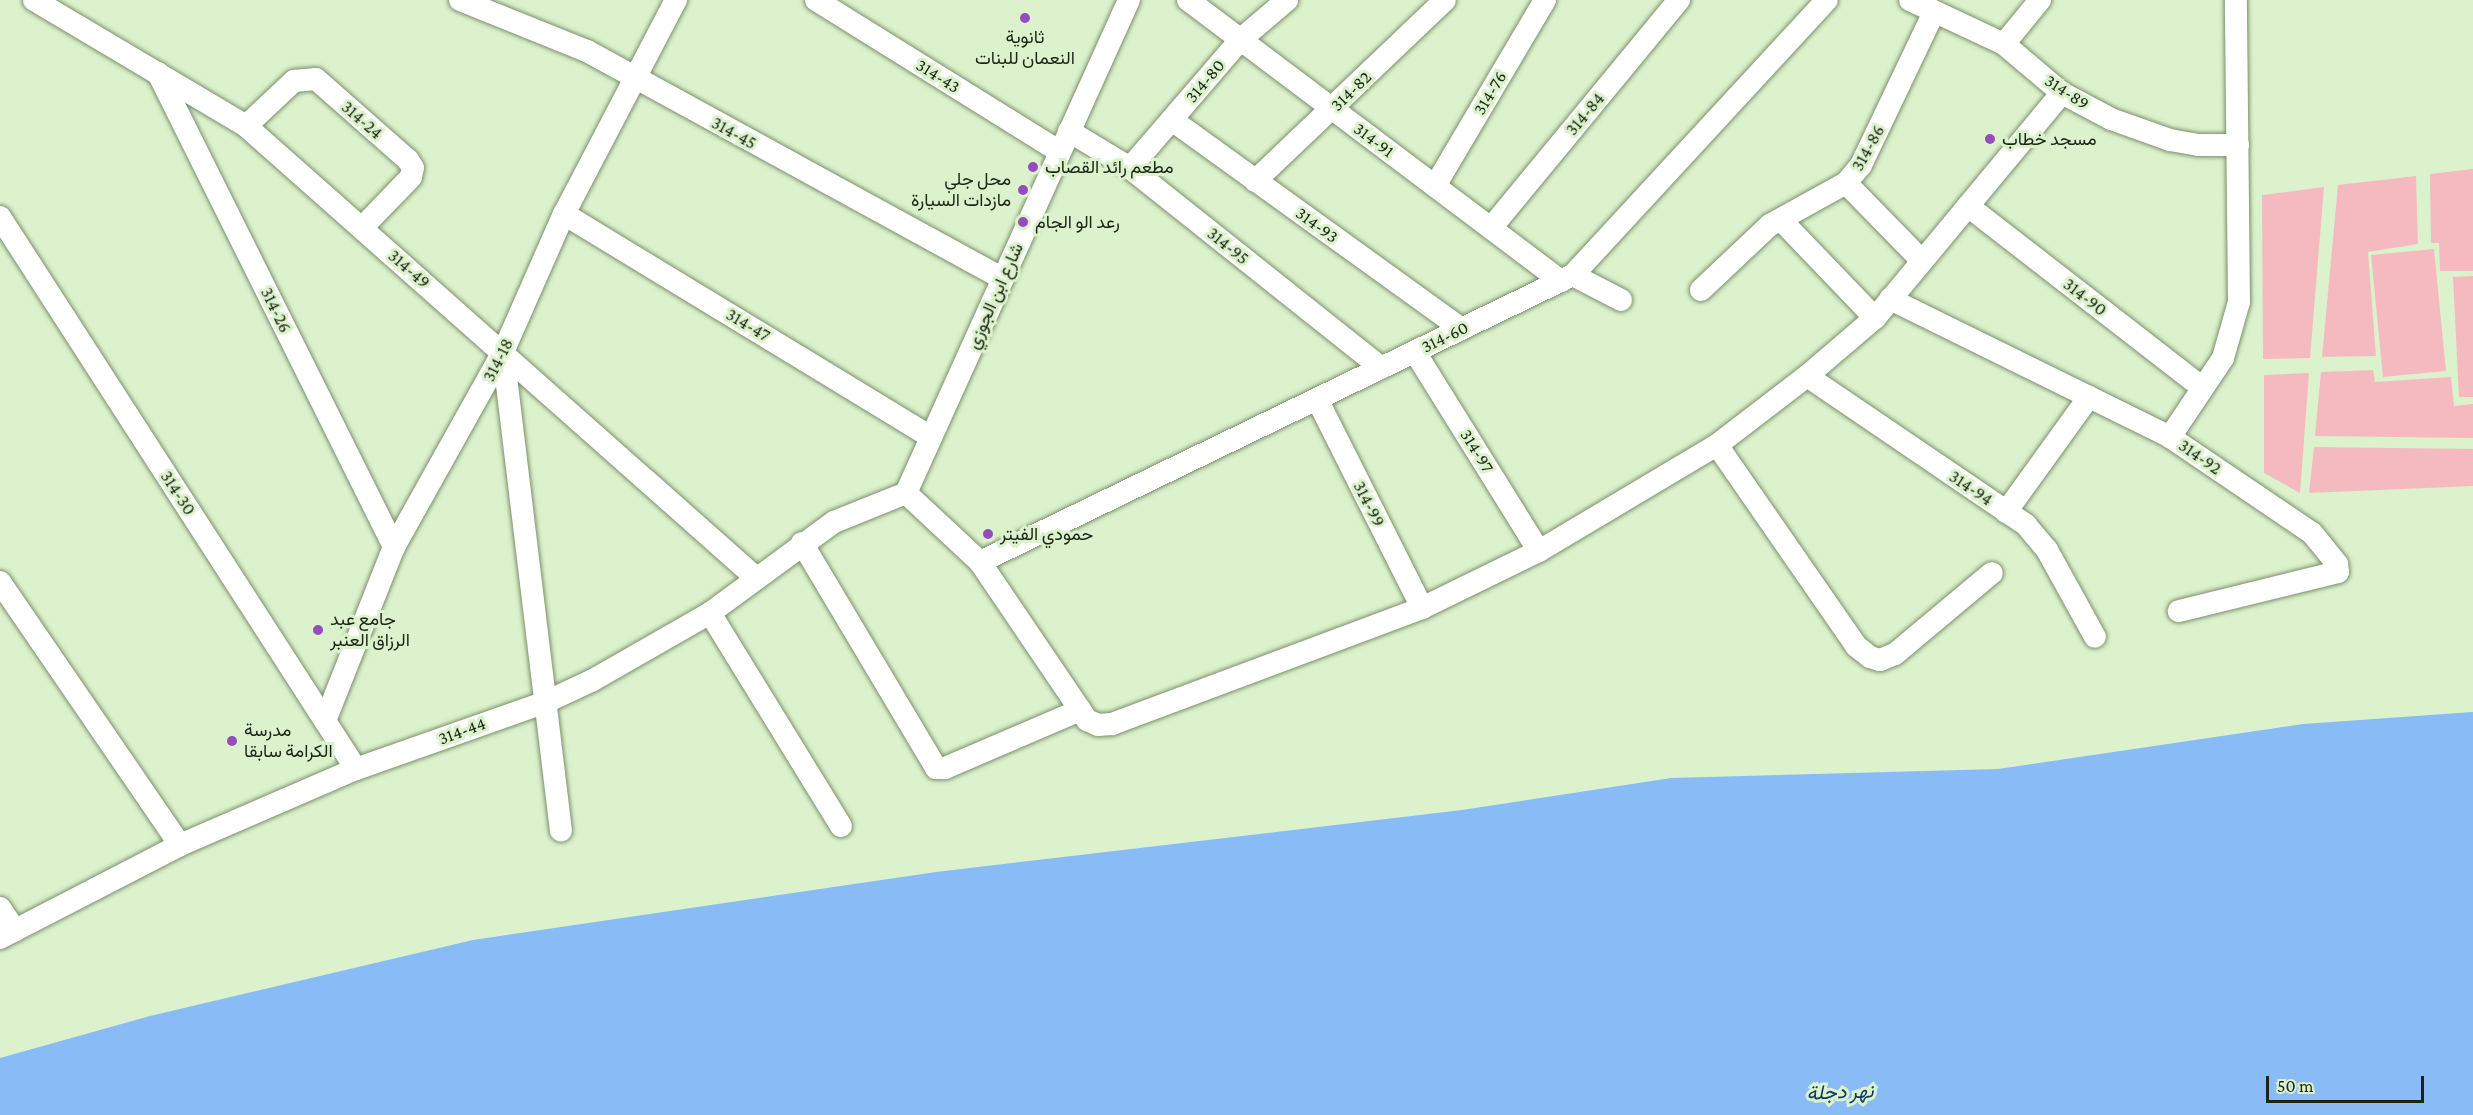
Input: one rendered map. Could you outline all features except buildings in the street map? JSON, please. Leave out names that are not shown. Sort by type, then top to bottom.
[{"type":"street","name":"314-49","points":[[33,0],[246,126],[755,577]]},
{"type":"street","name":"314-45","points":[[460,0],[587,51],[1003,279]]},
{"type":"street","name":"314-18","points":[[325,721],[394,547],[503,352],[564,214],[676,0]]},
{"type":"street","name":"314-43","points":[[816,0],[1060,152]]},
{"type":"street","name":"شارع ابن الجوزي","points":[[906,493],[1129,0]]},
{"type":"street","name":"314-91","points":[[1188,0],[1491,228],[1567,278],[1621,300]]},
{"type":"street","name":"314-80","points":[[1130,168],[1240,40],[1287,0]]},
{"type":"street","name":"314-82","points":[[1255,181],[1445,0]]},
{"type":"street","name":"314-76","points":[[1435,186],[1545,0]]},
{"type":"street","name":"314-84","points":[[1491,228],[1679,0]]},
{"type":"street","name":"314-60","points":[[980,562],[1567,278],[1827,0]]},
{"type":"street","name":"314-89","points":[[1910,0],[2004,44],[2062,93],[2111,119],[2170,140],[2199,146],[2238,145]]},
{"type":"street","points":[[2004,44],[2040,0]]},
{"type":"street","points":[[2170,437],[2223,358],[2239,302],[2236,0]]},
{"type":"street","name":"314-86","points":[[1701,290],[1770,225],[1846,183],[1862,165],[1934,12]]},
{"type":"street","name":"314-26","points":[[158,73],[394,547]]},
{"type":"street","name":"314-24","points":[[246,126],[294,81],[316,79],[408,160],[412,168],[411,177],[362,228]]},
{"type":"street","points":[[906,493],[980,562],[1087,720],[1098,725],[1112,724],[1422,608],[1539,551],[1717,444],[1808,376],[1875,318],[2062,93]]},
{"type":"street","name":"314-93","points":[[1172,120],[1462,329]]},
{"type":"street","name":"314-95","points":[[1070,131],[1130,168],[1381,368]]},
{"type":"street","points":[[1846,183],[1922,261]]},
{"type":"street","name":"314-90","points":[[1968,206],[2203,388]]},
{"type":"street","name":"314-47","points":[[564,214],[931,437]]},
{"type":"street","name":"314-30","points":[[0,217],[356,769]]},
{"type":"street","points":[[1781,220],[1875,318]]},
{"type":"street","name":"314-92","points":[[1890,299],[2170,437],[2312,534],[2335,557],[2338,572],[2179,611]]},
{"type":"street","points":[[503,352],[561,830]]},
{"type":"street","name":"314-97","points":[[1415,352],[1539,551]]},
{"type":"street","name":"314-94","points":[[1808,376],[2006,512],[2037,536],[2095,637]]},
{"type":"street","points":[[2006,512],[2089,397]]},
{"type":"street","name":"314-99","points":[[1317,399],[1422,608]]},
{"type":"street","points":[[1717,444],[1856,646],[1870,657],[1880,660],[1895,654],[1992,573]]},
{"type":"street","name":"314-44","points":[[8,934],[180,845],[356,769],[546,702],[593,680],[710,613],[755,577],[834,522],[906,493]]},
{"type":"street","points":[[802,543],[936,768],[945,768],[1080,710]]},
{"type":"street","points":[[0,582],[180,845]]},
{"type":"street","points":[[710,613],[841,826]]},
{"type":"street","points":[[0,908],[8,934]]},
{"type":"shaded area","points":[[2473,169],[2473,271],[2440,271],[2439,243],[2431,243],[2430,174]]},
{"type":"shaded area","points":[[2416,176],[2418,244],[2368,252],[2376,356],[2322,357],[2338,185]]},
{"type":"shaded area","points":[[2324,187],[2310,358],[2263,359],[2262,195]]},
{"type":"shaded area","points":[[2434,249],[2446,371],[2383,377],[2371,255]]},
{"type":"shaded area","points":[[2473,276],[2473,397],[2459,397],[2453,277]]},
{"type":"shaded area","points":[[2373,370],[2375,382],[2451,377],[2454,406],[2473,404],[2473,438],[2315,436],[2321,372]]},
{"type":"shaded area","points":[[2309,373],[2300,493],[2264,473],[2264,375]]},
{"type":"shaded area","points":[[2314,447],[2473,449],[2473,486],[2309,493]]},
{"type":"water","name":"نهر دجلة","points":[[2473,712],[2473,1115],[0,1115],[0,1058],[150,1016],[473,940],[936,872],[1462,810],[1671,778],[1998,769],[2303,724]]},
{"type":"place","name":"ثانوية النعمان للبنات","points":[[1025,18]]},
{"type":"place","name":"مسجد خطاب","points":[[1990,139]]},
{"type":"place","name":"مطعم رائد القصاب","points":[[1033,167]]},
{"type":"place","name":"محل جلي مازدات السيارة","points":[[1023,190]]},
{"type":"place","name":"رعد الو الجام","points":[[1023,222]]},
{"type":"place","name":"حمودي الفيتر","points":[[988,534]]},
{"type":"place","name":"جامع عبد الرزاق العنبر","points":[[318,630]]},
{"type":"place","name":"مدرسة الكرامة سابقا","points":[[232,741]]}]
